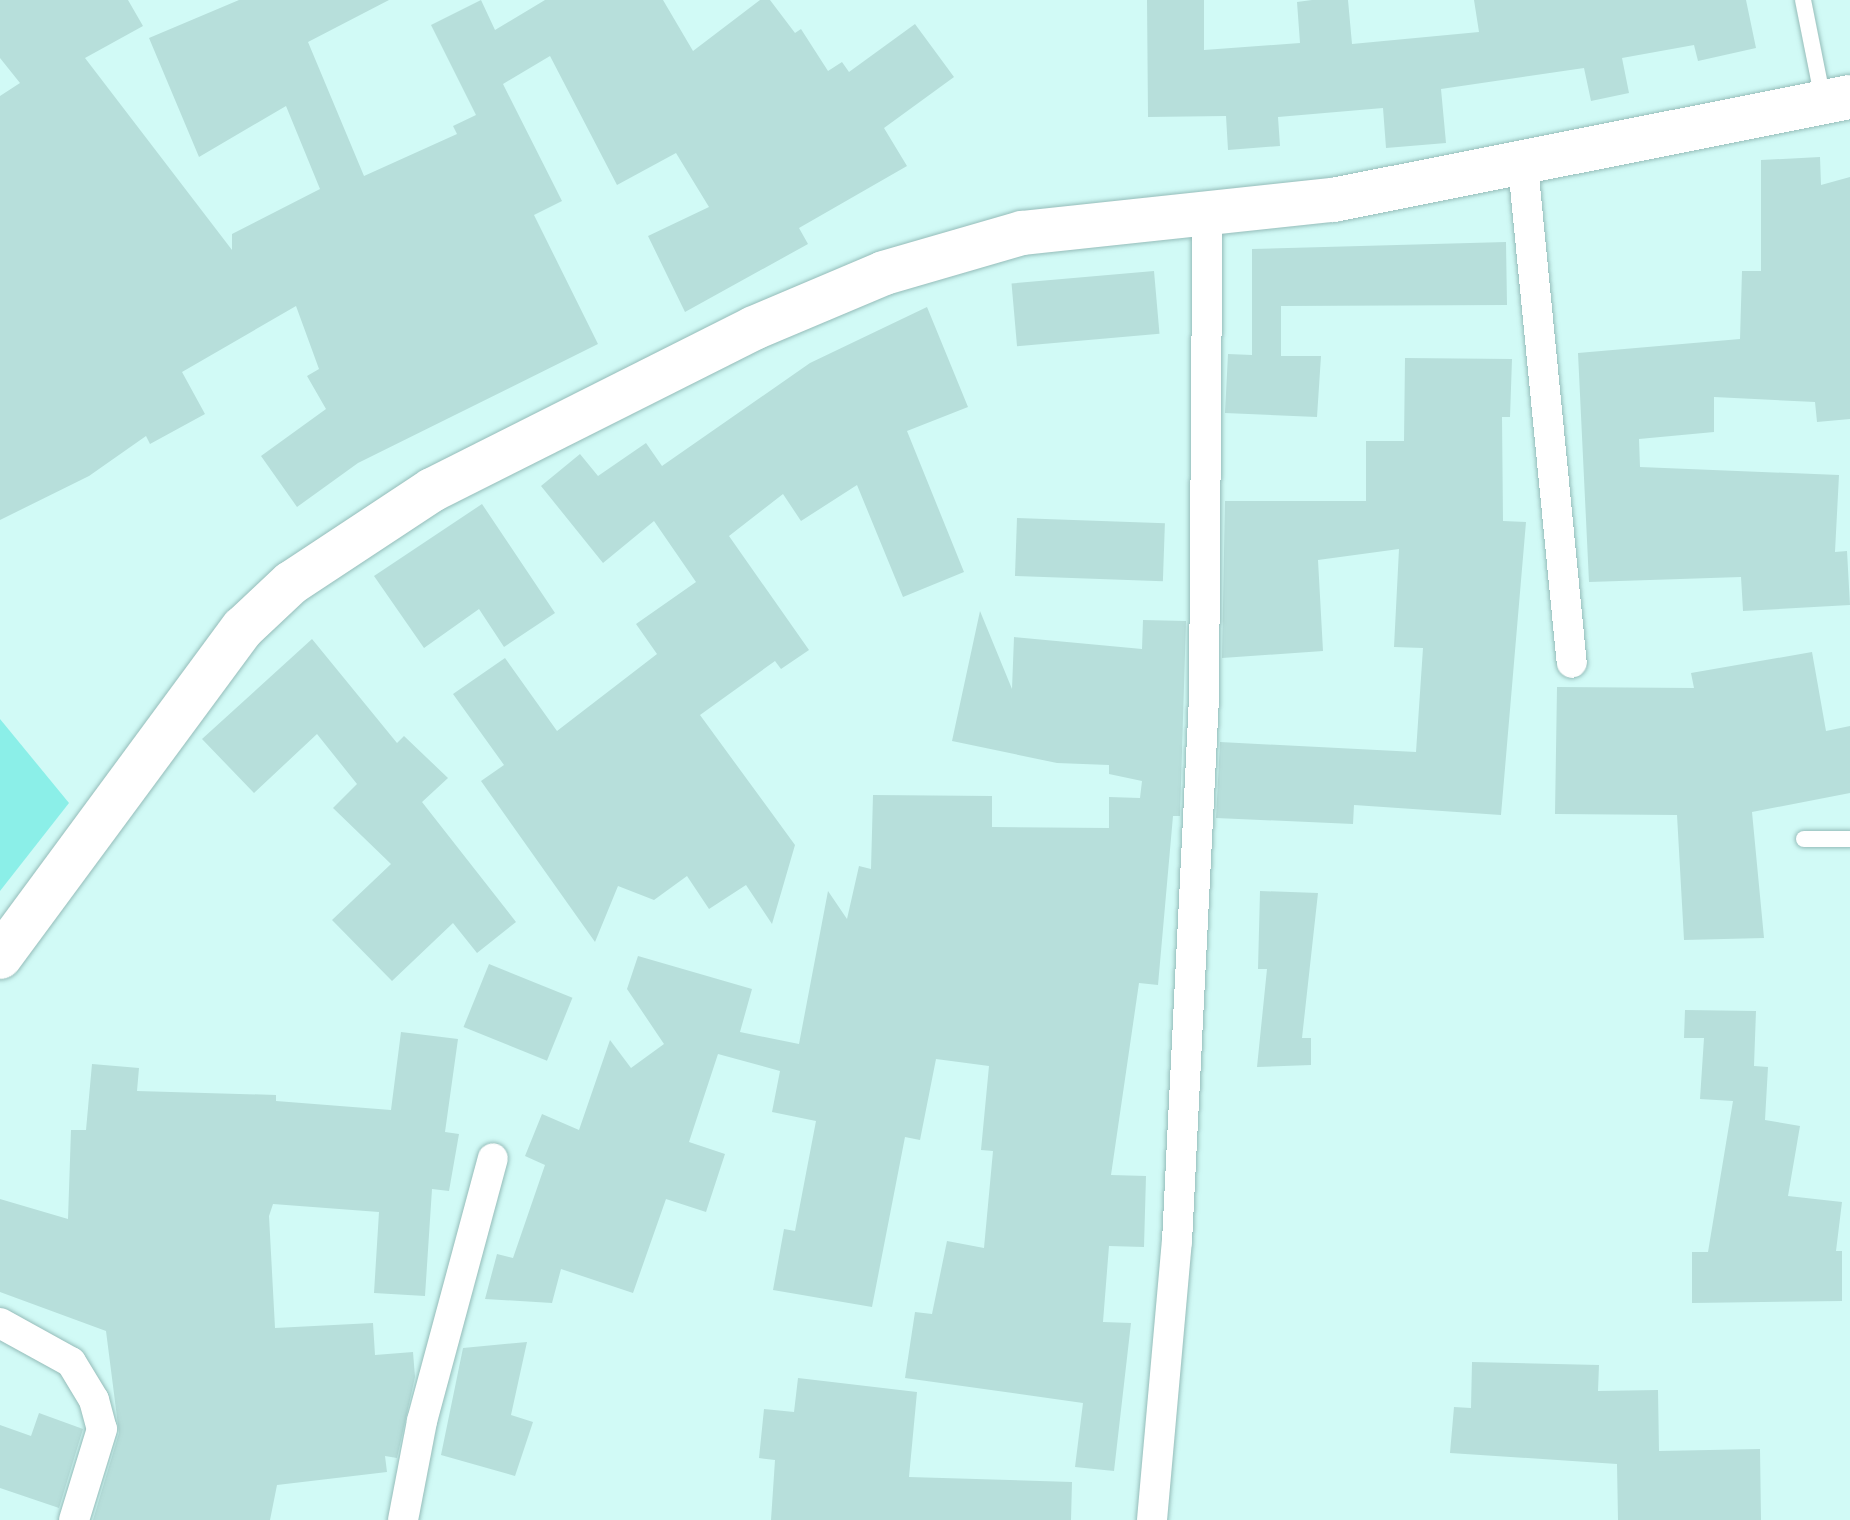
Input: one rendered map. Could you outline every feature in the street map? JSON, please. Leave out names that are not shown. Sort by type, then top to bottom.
[{"type":"street","points":[[0,957],[243,628],[360,533],[591,406],[884,273],[1022,233],[1207,213],[1523,166],[1836,99]]},
{"type":"street","points":[[1523,166],[1572,663]]},
{"type":"street","points":[[1152,1520],[1177,1242],[1204,697],[1207,213]]},
{"type":"street","points":[[403,1520],[422,1421],[493,1158]]},
{"type":"street","points":[[0,1323],[71,1362],[94,1400],[102,1429],[74,1520]]},
{"type":"lane","points":[[1803,0],[1836,99]]},
{"type":"lane","points":[[1804,839],[1850,839]]},
{"type":"shaded area","points":[[0,719],[69,803],[0,891]]},
{"type":"building","points":[[0,0],[128,0],[143,26],[85,58],[232,250],[232,234],[320,189],[286,106],[199,157],[149,38],[239,0],[389,0],[308,42],[364,176],[457,134],[453,126],[476,115],[431,25],[481,0],[495,30],[545,0],[663,0],[693,51],[760,0],[770,0],[795,33],[801,29],[828,71],[842,62],[849,72],[915,24],[954,77],[884,128],[907,166],[799,228],[808,244],[685,312],[648,236],[709,207],[676,153],[617,185],[550,56],[503,84],[562,201],[534,215],[598,344],[358,463],[297,507],[261,456],[326,409],[307,376],[319,369],[296,306],[182,372],[205,414],[150,444],[146,436],[89,476],[0,520],[0,96],[20,83],[0,58]]},
{"type":"building","points":[[1147,0],[1204,0],[1204,50],[1300,43],[1297,2],[1312,0],[1348,0],[1352,44],[1479,32],[1474,0],[1746,0],[1756,48],[1698,61],[1694,45],[1622,58],[1629,93],[1591,101],[1584,68],[1441,89],[1446,143],[1386,148],[1383,108],[1278,117],[1280,146],[1228,150],[1226,116],[1148,117]]},
{"type":"building","points":[[1820,157],[1821,185],[1850,177],[1850,419],[1817,422],[1815,402],[1714,397],[1714,432],[1639,439],[1640,467],[1839,475],[1835,552],[1847,551],[1850,605],[1743,611],[1741,577],[1589,582],[1578,353],[1740,339],[1742,271],[1761,271],[1761,160]]},
{"type":"building","points":[[1506,242],[1507,305],[1281,306],[1281,356],[1321,356],[1317,417],[1225,413],[1228,354],[1252,355],[1252,249]]},
{"type":"building","points":[[1154,271],[1159,334],[1017,346],[1012,283]]},
{"type":"building","points":[[927,307],[968,407],[907,431],[964,572],[903,597],[857,485],[801,521],[783,494],[729,536],[809,650],[781,669],[775,661],[700,715],[795,845],[772,924],[746,885],[709,909],[687,876],[654,900],[618,886],[595,942],[481,781],[504,765],[453,694],[505,658],[557,731],[657,654],[636,624],[696,582],[654,521],[603,563],[541,486],[580,454],[598,476],[646,443],[662,466],[810,363]]},
{"type":"building","points":[[1405,358],[1512,359],[1510,417],[1502,417],[1503,521],[1526,522],[1501,815],[1354,805],[1353,824],[1216,818],[1220,742],[1416,752],[1423,648],[1394,647],[1399,549],[1318,560],[1323,651],[1222,658],[1225,501],[1366,501],[1366,441],[1404,441]]},
{"type":"building","points":[[482,504],[555,613],[504,647],[479,609],[424,648],[374,576]]},
{"type":"building","points":[[1017,518],[1165,523],[1163,581],[1015,576]]},
{"type":"building","points":[[980,611],[1012,689],[1014,637],[1142,649],[1143,620],[1186,621],[1180,816],[1173,816],[1158,985],[1139,983],[1111,1175],[1146,1176],[1144,1247],[1109,1246],[1103,1322],[1131,1323],[1114,1471],[1075,1467],[1083,1403],[905,1378],[915,1312],[932,1314],[947,1241],[984,1248],[993,1151],[981,1150],[989,1066],[936,1059],[920,1140],[905,1137],[872,1307],[773,1290],[784,1229],[795,1231],[816,1121],[772,1112],[780,1071],[718,1054],[689,1142],[725,1154],[706,1212],[666,1199],[633,1293],[561,1269],[552,1303],[485,1299],[497,1254],[513,1258],[545,1165],[525,1156],[542,1114],[579,1130],[610,1040],[631,1068],[664,1044],[627,989],[638,956],[752,989],[740,1032],[799,1044],[828,891],[847,919],[859,866],[871,869],[873,795],[992,796],[992,827],[1109,828],[1109,797],[1140,798],[1142,781],[1109,774],[1109,765],[1057,763],[952,741]]},
{"type":"building","points":[[312,639],[397,743],[404,736],[448,778],[422,802],[516,922],[477,953],[453,923],[392,981],[332,920],[391,864],[333,808],[357,784],[317,734],[254,793],[202,739]]},
{"type":"building","points":[[1812,652],[1826,731],[1850,726],[1850,793],[1752,812],[1764,938],[1684,940],[1677,815],[1555,814],[1557,687],[1694,688],[1691,673]]},
{"type":"building","points":[[1260,891],[1318,893],[1302,1038],[1311,1038],[1311,1065],[1257,1067],[1267,969],[1258,969]]},
{"type":"building","points":[[489,964],[572,998],[547,1061],[464,1027]]},
{"type":"building","points":[[1685,1010],[1756,1011],[1754,1066],[1768,1067],[1765,1120],[1800,1126],[1788,1196],[1842,1202],[1836,1251],[1842,1251],[1842,1301],[1692,1303],[1692,1252],[1708,1252],[1733,1101],[1700,1099],[1704,1038],[1684,1038]]},
{"type":"building","points":[[401,1032],[458,1039],[445,1132],[459,1134],[449,1191],[432,1189],[425,1296],[374,1293],[379,1212],[273,1204],[269,1216],[275,1328],[373,1323],[375,1355],[413,1352],[415,1377],[397,1458],[385,1456],[387,1472],[277,1485],[270,1520],[93,1520],[119,1433],[106,1331],[0,1292],[0,1199],[68,1219],[71,1130],[86,1130],[92,1064],[139,1068],[137,1091],[276,1095],[276,1101],[391,1110]]},
{"type":"building","points":[[527,1342],[511,1415],[533,1422],[515,1476],[441,1455],[463,1348]]},
{"type":"building","points":[[1472,1362],[1599,1365],[1598,1391],[1658,1390],[1659,1451],[1760,1449],[1761,1520],[1618,1520],[1617,1464],[1450,1453],[1454,1407],[1471,1408]]},
{"type":"building","points":[[798,1378],[917,1392],[909,1477],[1072,1482],[1071,1520],[771,1520],[775,1460],[759,1458],[764,1409],[794,1412]]},
{"type":"building","points":[[39,1413],[83,1429],[59,1508],[0,1488],[0,1425],[31,1436]]}]
